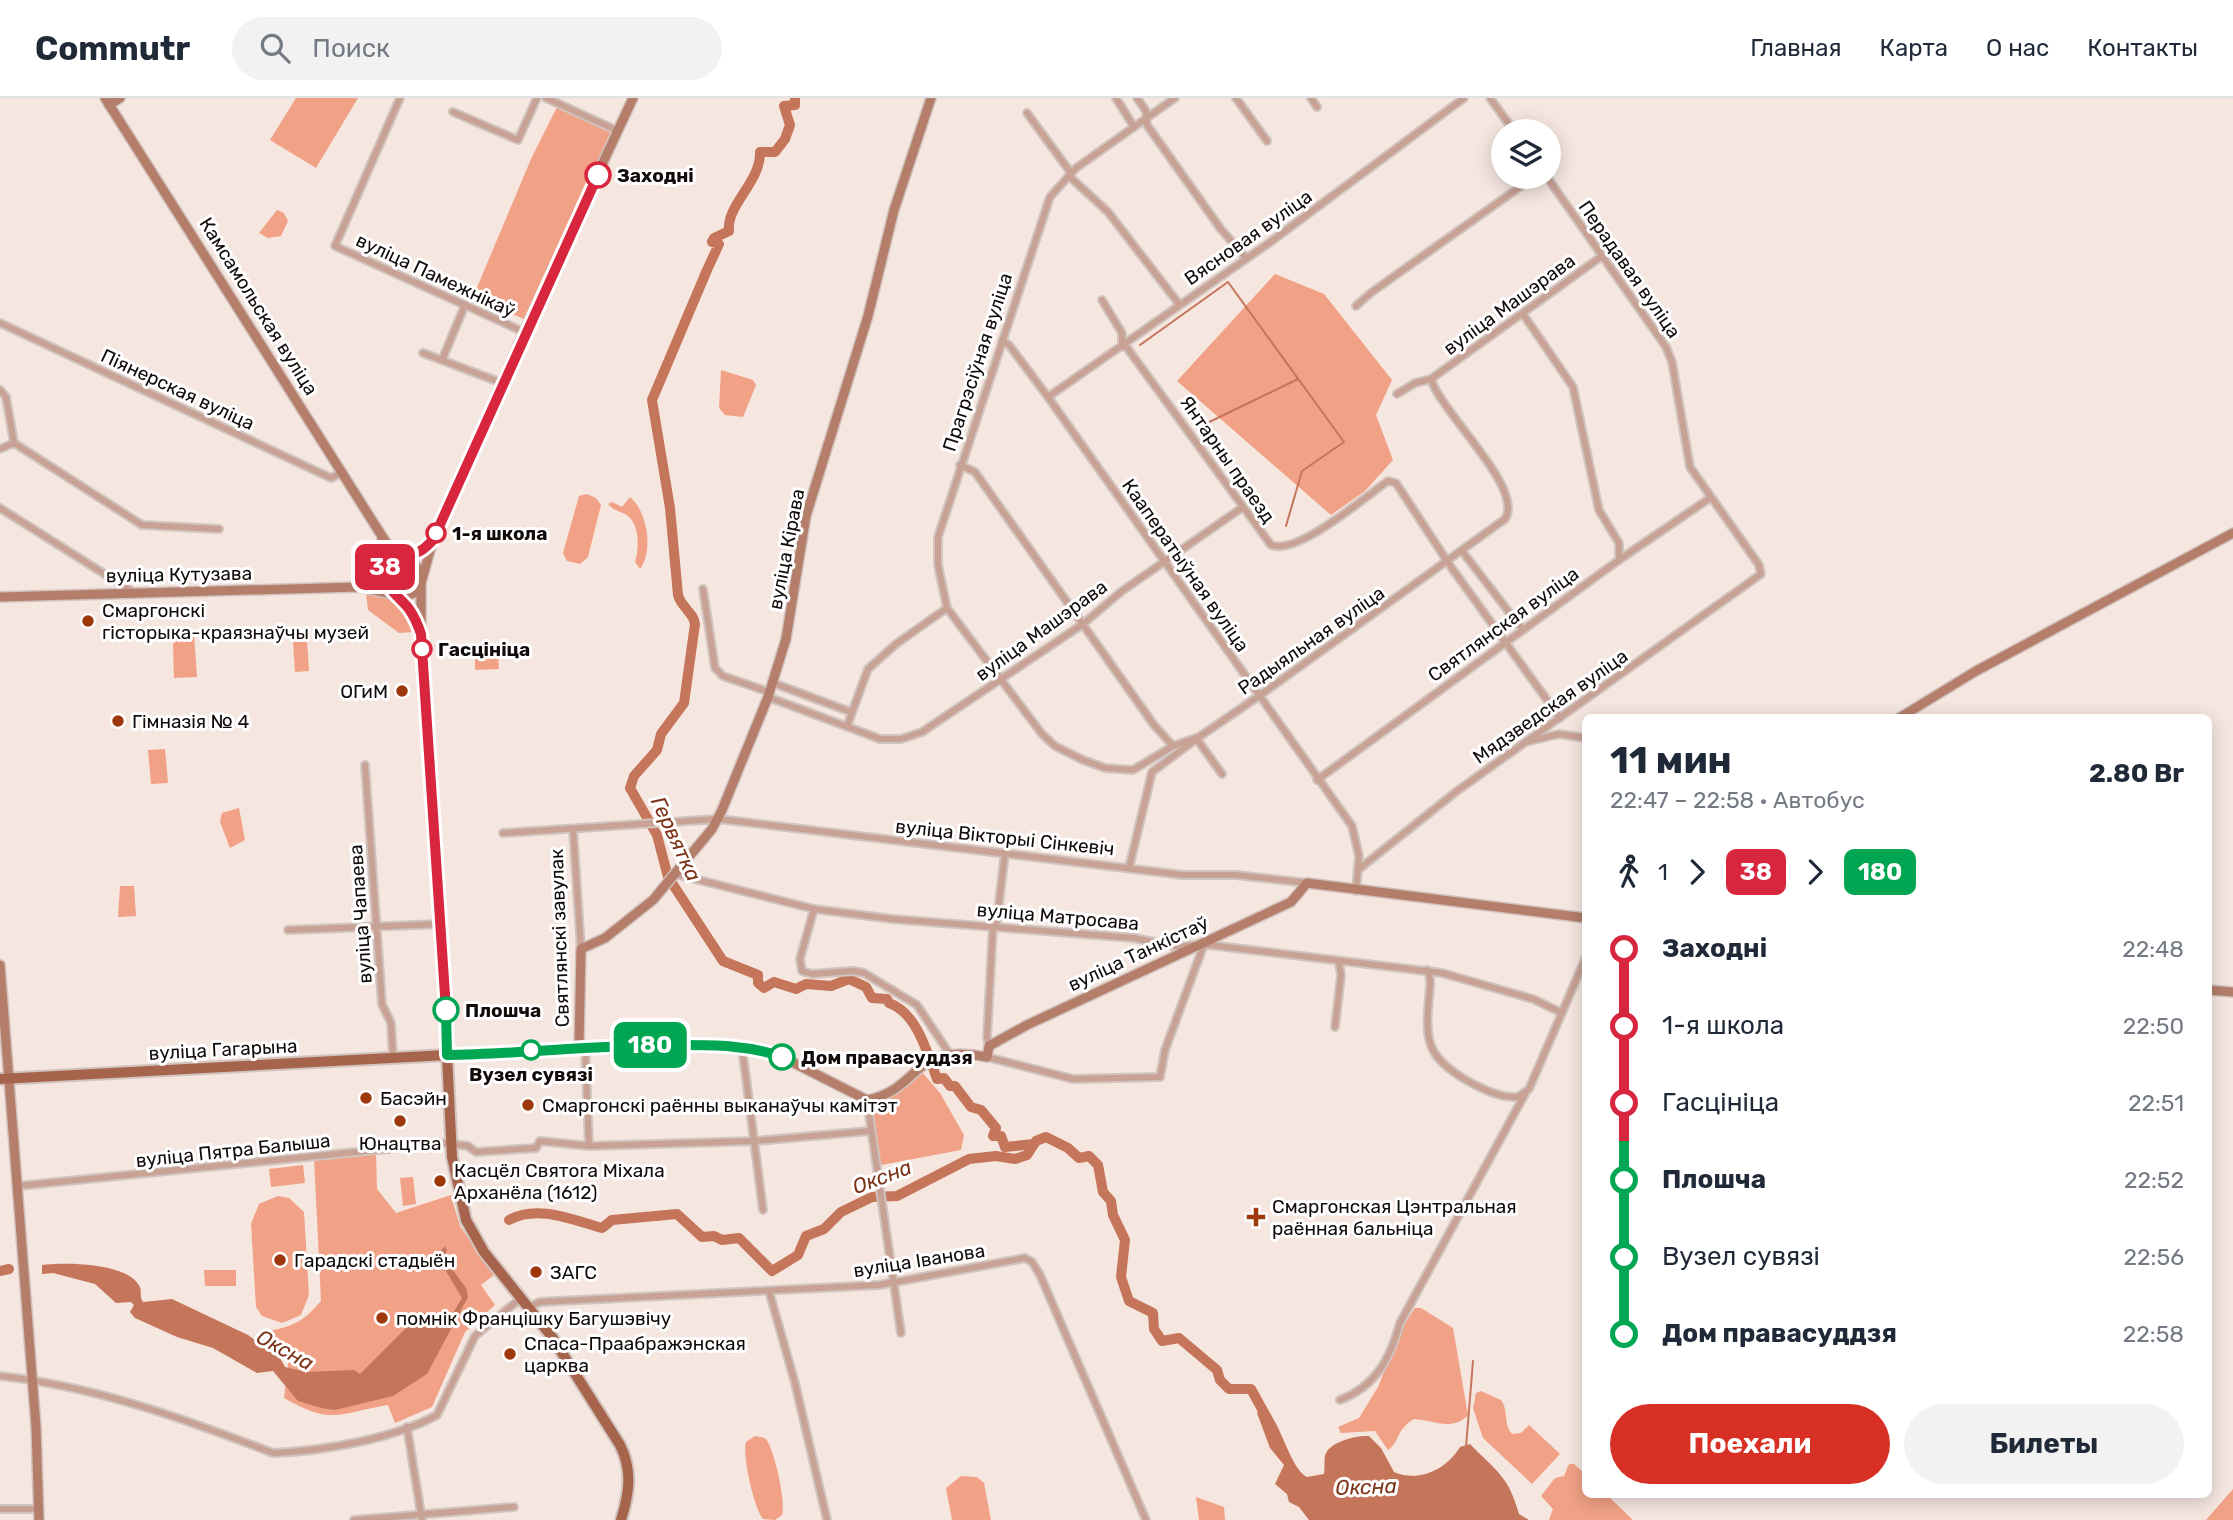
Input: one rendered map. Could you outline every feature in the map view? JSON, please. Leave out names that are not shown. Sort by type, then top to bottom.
[{"type":"main road","points":[[107,102],[120,98]]},
{"type":"main road","points":[[395,595],[414,593],[422,579],[433,540],[524,332],[634,98]]},
{"type":"main road","name":"вуліца Кірава","points":[[581,949],[620,926],[653,900],[718,819],[770,691],[792,609],[806,516],[868,316],[894,210],[931,98]]},
{"type":"main road","name":"Камсамольская вуліца","points":[[107,102],[380,533],[390,548],[405,557]]},
{"type":"main road","name":"Камсамольская вуліца","points":[[380,533],[385,568]]},
{"type":"main road","points":[[1906,714],[1976,671],[2233,533]]},
{"type":"main road","points":[[358,587],[372,582],[385,568],[424,550],[433,540]]},
{"type":"main road","points":[[405,557],[417,564],[422,579],[421,634],[441,924],[450,1143],[463,1210],[479,1244],[552,1338],[624,1453],[630,1484],[621,1520]]},
{"type":"main road","points":[[385,568],[385,586],[408,608],[421,634]]},
{"type":"main road","name":"вуліца Кутузава","points":[[0,597],[358,587],[395,595]]},
{"type":"main road","name":"вуліца Вікторыі Сінкевіч","points":[[1307,883],[1582,918]]},
{"type":"main road","name":"вуліца Танкістаў","points":[[989,1046],[1102,988],[1291,902],[1307,883]]},
{"type":"main road","name":"Святлянскі завулак","points":[[581,949],[582,1047]]},
{"type":"main road","points":[[0,965],[5,1079],[18,1186],[33,1380],[39,1520]]},
{"type":"main road","points":[[2212,990],[2233,992]]},
{"type":"main road","points":[[447,1055],[582,1047],[742,1047],[782,1057],[867,1100],[880,1098],[933,1058],[949,1053],[987,1057],[989,1046]]},
{"type":"main road","name":"вуліца Гагарына","points":[[5,1079],[447,1055]]},
{"type":"street","name":"вуліца Памежнікаў","points":[[400,98],[335,246],[524,332]]},
{"type":"street","points":[[453,112],[518,140],[537,98]]},
{"type":"street","points":[[546,98],[618,131]]},
{"type":"street","points":[[1115,98],[1135,127]]},
{"type":"street","points":[[1137,98],[1147,118],[1147,125],[1246,258]]},
{"type":"street","name":"Прагрэсіўная вуліца","points":[[1000,679],[947,608],[937,546],[960,465],[1044,210],[1070,174],[1175,98]]},
{"type":"street","points":[[1236,98],[1267,141]]},
{"type":"street","points":[[1311,98],[1317,107]]},
{"type":"street","name":"Вясновая вуліца","points":[[1048,397],[1124,346],[1464,98]]},
{"type":"street","points":[[1490,98],[1505,119]]},
{"type":"street","points":[[1027,113],[1070,174],[1108,212],[1179,304]]},
{"type":"street","points":[[1356,306],[1517,189]]},
{"type":"street","name":"Перадавая вуліца","points":[[1555,189],[1670,354],[1688,460],[1710,498],[1761,572]]},
{"type":"street","name":"вуліца Машэрава","points":[[1397,394],[1415,383],[1431,379],[1602,256]]},
{"type":"street","name":"Янтарны праезд","points":[[1102,300],[1122,333],[1124,346],[1271,545],[1280,548],[1316,531],[1392,481],[1399,487],[1448,562]]},
{"type":"street","points":[[442,360],[465,305]]},
{"type":"street","points":[[1523,314],[1573,387],[1599,510],[1619,542],[1630,548],[1637,547]]},
{"type":"street","name":"Піянерская вуліца","points":[[0,323],[331,478],[342,472]]},
{"type":"street","name":"Кааператыўная вуліца","points":[[1002,341],[1008,344],[1048,397],[1352,826],[1358,843],[1356,891]]},
{"type":"street","points":[[423,353],[502,383]]},
{"type":"street","name":"Радыяльная вуліца","points":[[1133,769],[1172,747],[1196,738],[1259,696],[1505,519],[1509,500],[1504,487],[1449,410],[1431,379]]},
{"type":"street","points":[[0,390],[6,397],[13,443],[142,525],[219,529]]},
{"type":"street","points":[[0,449],[13,443]]},
{"type":"street","points":[[960,465],[975,472],[1172,747],[1168,759]]},
{"type":"street","name":"Святлянская вуліца","points":[[1317,780],[1522,629],[1710,498]]},
{"type":"street","name":"вуліца Машэрава","points":[[770,691],[838,726],[847,726],[880,740],[901,739],[936,726],[1000,679],[1083,624],[1163,561],[1243,507]]},
{"type":"street","points":[[0,508],[133,592]]},
{"type":"street","points":[[1619,542],[1619,560]]},
{"type":"street","points":[[1462,551],[1522,629]]},
{"type":"street","points":[[1448,562],[1560,718]]},
{"type":"street","name":"Мядзведская вуліца","points":[[1359,869],[1457,791],[1758,579],[1761,572]]},
{"type":"street","points":[[703,589],[715,668],[723,676],[851,712]]},
{"type":"street","points":[[847,726],[865,674],[876,660],[947,608]]},
{"type":"street","points":[[1000,679],[1042,734],[1055,746],[1105,768],[1152,772]]},
{"type":"street","points":[[1525,742],[1559,734],[1582,737]]},
{"type":"street","points":[[1129,868],[1152,772],[1196,738],[1222,774]]},
{"type":"street","name":"вуліца Чапаева","points":[[365,765],[382,1004],[391,1023],[393,1057]]},
{"type":"street","name":"вуліца Вікторыі Сінкевіч","points":[[573,829],[718,819],[1129,868],[1307,883]]},
{"type":"street","points":[[503,833],[573,829]]},
{"type":"street","name":"Святлянскі завулак","points":[[573,829],[581,949]]},
{"type":"street","points":[[989,1046],[987,1037],[995,927],[1006,853]]},
{"type":"street","name":"вуліца Матросава","points":[[672,877],[814,909],[1134,938],[1179,947],[1200,944],[1427,970],[1502,989],[1560,1012]]},
{"type":"street","points":[[814,909],[800,959],[802,971],[812,974],[853,971],[864,973],[917,1005],[949,1053]]},
{"type":"street","points":[[289,930],[441,924]]},
{"type":"street","points":[[987,1057],[1073,1079],[1160,1077],[1165,1050],[1203,947],[1200,944]]},
{"type":"street","points":[[1335,1027],[1341,975],[1339,962]]},
{"type":"street","points":[[1340,1400],[1354,1395],[1376,1379],[1400,1324],[1521,1095],[1582,965]]},
{"type":"street","points":[[1427,970],[1431,981],[1428,1029],[1434,1055],[1443,1066],[1481,1087],[1521,1095]]},
{"type":"street","points":[[582,1047],[589,1146]]},
{"type":"street","points":[[742,1047],[764,1210]]},
{"type":"street","points":[[867,1100],[891,1283],[901,1333]]},
{"type":"street","points":[[450,1143],[468,1146],[476,1152],[536,1147],[540,1142],[589,1146],[755,1141],[870,1131]]},
{"type":"street","name":"вуліца Пятра Балыша","points":[[18,1186],[450,1143]]},
{"type":"street","name":"вуліца Іванова","points":[[525,1302],[891,1283],[1025,1258],[1032,1262],[1146,1520]]},
{"type":"street","points":[[769,1291],[795,1383],[827,1520]]},
{"type":"street","points":[[0,1376],[33,1380],[186,1419],[273,1453],[353,1443],[437,1415],[475,1336],[525,1302]]},
{"type":"street","points":[[407,1427],[422,1518]]},
{"type":"street","points":[[354,1520],[422,1518],[514,1507]]},
{"type":"street","points":[[0,1509],[39,1509]]},
{"type":"shaded area","points":[[296,98],[358,98],[316,168],[270,140]]},
{"type":"shaded area","points":[[557,107],[611,132],[524,319],[473,297],[531,159]]},
{"type":"shaded area","points":[[277,210],[284,213],[288,221],[281,236],[268,238],[259,233]]},
{"type":"shaded area","points":[[1275,274],[1324,294],[1392,380],[1376,415],[1393,460],[1365,491],[1331,515],[1177,381]]},
{"type":"shaded area","points":[[721,370],[753,380],[756,385],[743,417],[725,415],[719,408]]},
{"type":"shaded area","points":[[587,494],[596,498],[601,505],[588,557],[580,564],[567,561],[563,553],[579,496]]},
{"type":"shaded area","points":[[630,497],[641,511],[647,531],[647,552],[640,569],[635,562],[638,544],[635,526],[628,516],[608,504],[612,502],[622,507]]},
{"type":"shaded area","points":[[403,562],[409,563],[417,571],[417,583],[409,591],[403,592],[397,591],[389,583],[388,577],[389,571],[397,563]]},
{"type":"shaded area","points":[[366,592],[391,599],[397,604],[407,616],[414,632],[399,633],[368,610]]},
{"type":"shaded area","points":[[194,634],[197,677],[174,678],[173,644],[182,635]]},
{"type":"shaded area","points":[[307,640],[309,671],[295,672],[293,641]]},
{"type":"shaded area","points":[[498,654],[499,669],[475,670],[475,655]]},
{"type":"shaded area","points":[[165,749],[168,783],[151,784],[148,750]]},
{"type":"shaded area","points":[[239,808],[245,840],[230,848],[220,822],[222,813]]},
{"type":"shaded area","points":[[120,886],[134,886],[136,916],[118,917]]},
{"type":"shaded area","points":[[922,1072],[940,1093],[964,1135],[961,1150],[881,1165],[873,1112],[879,1103]]},
{"type":"shaded area","points":[[376,1154],[377,1189],[396,1213],[454,1194],[451,1196],[460,1226],[494,1275],[481,1285],[495,1305],[465,1332],[432,1407],[395,1423],[388,1405],[346,1414],[325,1415],[300,1407],[284,1398],[289,1356],[267,1331],[297,1322],[321,1301],[314,1158]]},
{"type":"shaded area","points":[[303,1165],[305,1183],[271,1187],[269,1169]]},
{"type":"shaded area","points":[[413,1177],[416,1204],[403,1206],[400,1178]]},
{"type":"shaded area","name":"Гарадскі стадыён","points":[[278,1196],[289,1198],[304,1212],[309,1295],[301,1315],[282,1323],[262,1316],[256,1307],[251,1224],[259,1204]]},
{"type":"shaded area","points":[[204,1270],[236,1270],[236,1286],[205,1286]]},
{"type":"shaded area","points":[[1415,1308],[1421,1308],[1453,1328],[1468,1415],[1449,1424],[1414,1419],[1404,1427],[1388,1450],[1375,1431],[1341,1433],[1338,1427],[1359,1418],[1378,1387],[1400,1331]]},
{"type":"shaded area","points":[[1481,1391],[1501,1400],[1512,1434],[1521,1433],[1529,1425],[1560,1454],[1532,1484],[1483,1438],[1473,1408],[1476,1393]]},
{"type":"shaded area","points":[[755,1436],[765,1438],[768,1443],[778,1475],[783,1508],[782,1515],[775,1520],[763,1519],[750,1482],[745,1449],[746,1442]]},
{"type":"shaded area","points":[[1569,1464],[1574,1464],[1582,1471],[1582,1498],[1610,1498],[1633,1520],[1549,1520],[1553,1509],[1541,1496],[1555,1478],[1564,1476]]},
{"type":"shaded area","points":[[961,1476],[977,1477],[984,1483],[991,1520],[952,1520],[946,1488]]},
{"type":"shaded area","points":[[2233,1489],[2233,1520],[2206,1520]]},
{"type":"shaded area","points":[[1196,1497],[1224,1507],[1225,1520],[1199,1520]]},
{"type":"water","points":[[445,1246],[447,1250],[444,1258],[466,1288],[468,1297],[427,1374],[393,1396],[335,1410],[298,1401],[273,1371],[257,1373],[213,1348],[177,1337],[135,1318],[130,1312],[134,1305],[131,1302],[116,1303],[95,1284],[53,1273],[42,1274],[42,1265],[52,1264],[110,1268],[133,1279],[140,1287],[143,1302],[172,1299],[248,1335],[280,1358],[285,1367],[306,1372],[354,1370],[360,1374],[423,1312],[445,1326],[462,1298],[440,1261],[439,1253]]},
{"type":"water","points":[[1263,1405],[1275,1422],[1295,1464],[1307,1477],[1324,1474],[1325,1458],[1331,1447],[1343,1440],[1357,1437],[1369,1436],[1381,1448],[1394,1472],[1413,1476],[1432,1472],[1448,1462],[1460,1447],[1470,1444],[1506,1482],[1519,1514],[1529,1520],[1309,1520],[1299,1507],[1289,1502],[1287,1494],[1275,1484],[1284,1465],[1270,1448],[1257,1413]]},
{"type":"waterway","name":"Гервятка","points":[[795,98],[795,105],[784,106],[790,125],[785,139],[775,152],[760,152],[755,173],[733,212],[729,231],[714,238],[712,242],[719,244],[652,400],[670,508],[678,595],[695,624],[684,703],[661,734],[657,750],[634,776],[630,788],[657,835],[668,877],[723,961],[758,975],[758,983],[764,988],[774,982],[796,989],[806,984],[831,986],[849,979],[866,987],[872,998],[887,999],[914,1024],[937,1079],[944,1078],[950,1086],[955,1086],[971,1107],[981,1110],[996,1128],[993,1136],[1001,1136],[1005,1147],[1034,1144]]},
{"type":"waterway","points":[[1140,345],[1228,282],[1344,442],[1302,471],[1286,526]]},
{"type":"waterway","points":[[1201,426],[1298,379]]},
{"type":"waterway","name":"Оксна","points":[[509,1220],[520,1215],[543,1213],[602,1228],[612,1220],[677,1214],[702,1237],[714,1236],[722,1240],[739,1238],[772,1271],[798,1255],[806,1236],[824,1229],[841,1212],[872,1197],[897,1196],[969,1159],[996,1156],[1015,1159],[1027,1155],[1036,1141],[1046,1137],[1068,1148],[1079,1158],[1089,1156],[1098,1165],[1103,1192],[1111,1201],[1113,1215],[1125,1240],[1121,1277],[1129,1301],[1153,1313],[1154,1329],[1162,1341],[1179,1338],[1217,1370],[1220,1380],[1229,1389],[1251,1389],[1267,1418]]},
{"type":"waterway","name":"Оксна","points":[[0,1271],[9,1269]]},
{"type":"waterway","points":[[1466,1447],[1473,1361]]},
{"type":"bus line","name":"38","points":[[446,1010],[421,634],[408,608],[385,586],[383,575],[388,563],[394,559],[415,555],[433,540],[524,332],[598,175]]},
{"type":"bus line","name":"180","points":[[446,1010],[447,1055],[585,1046],[719,1045],[765,1051],[782,1057]]},
{"type":"place","name":"Заходні","points":[[598,175]]},
{"type":"place","name":"1-я школа","points":[[436,533]]},
{"type":"place","name":"Смаргонскі гісторыка-краязнаўчы музей","points":[[88,621]]},
{"type":"place","name":"Гасцініца","points":[[422,649]]},
{"type":"place","name":"ОГиМ","points":[[402,691]]},
{"type":"place","name":"Гімназія № 4","points":[[118,721]]},
{"type":"place","name":"Плошча","points":[[446,1010]]},
{"type":"place","name":"Вузел сувязі","points":[[531,1050]]},
{"type":"place","name":"Дом правасуддзя","points":[[782,1057]]},
{"type":"place","name":"Басэйн","points":[[366,1098]]},
{"type":"place","name":"Смаргонскі раённы выканаўчы камітэт","points":[[528,1105]]},
{"type":"place","name":"Юнацтва","points":[[400,1121]]},
{"type":"place","name":"Касцёл Святога Міхала Арханёла (1612)","points":[[440,1181]]},
{"type":"place","name":"Смаргонская Цэнтральная раённая бальніца","points":[[1256,1217]]},
{"type":"place","name":"Гарадскі стадыён","points":[[280,1260]]},
{"type":"place","name":"ЗАГС","points":[[536,1272]]},
{"type":"place","name":"помнік Францішку Багушэвічу","points":[[382,1318]]},
{"type":"place","name":"Спаса-Праабражэнская царква","points":[[510,1354]]}]
